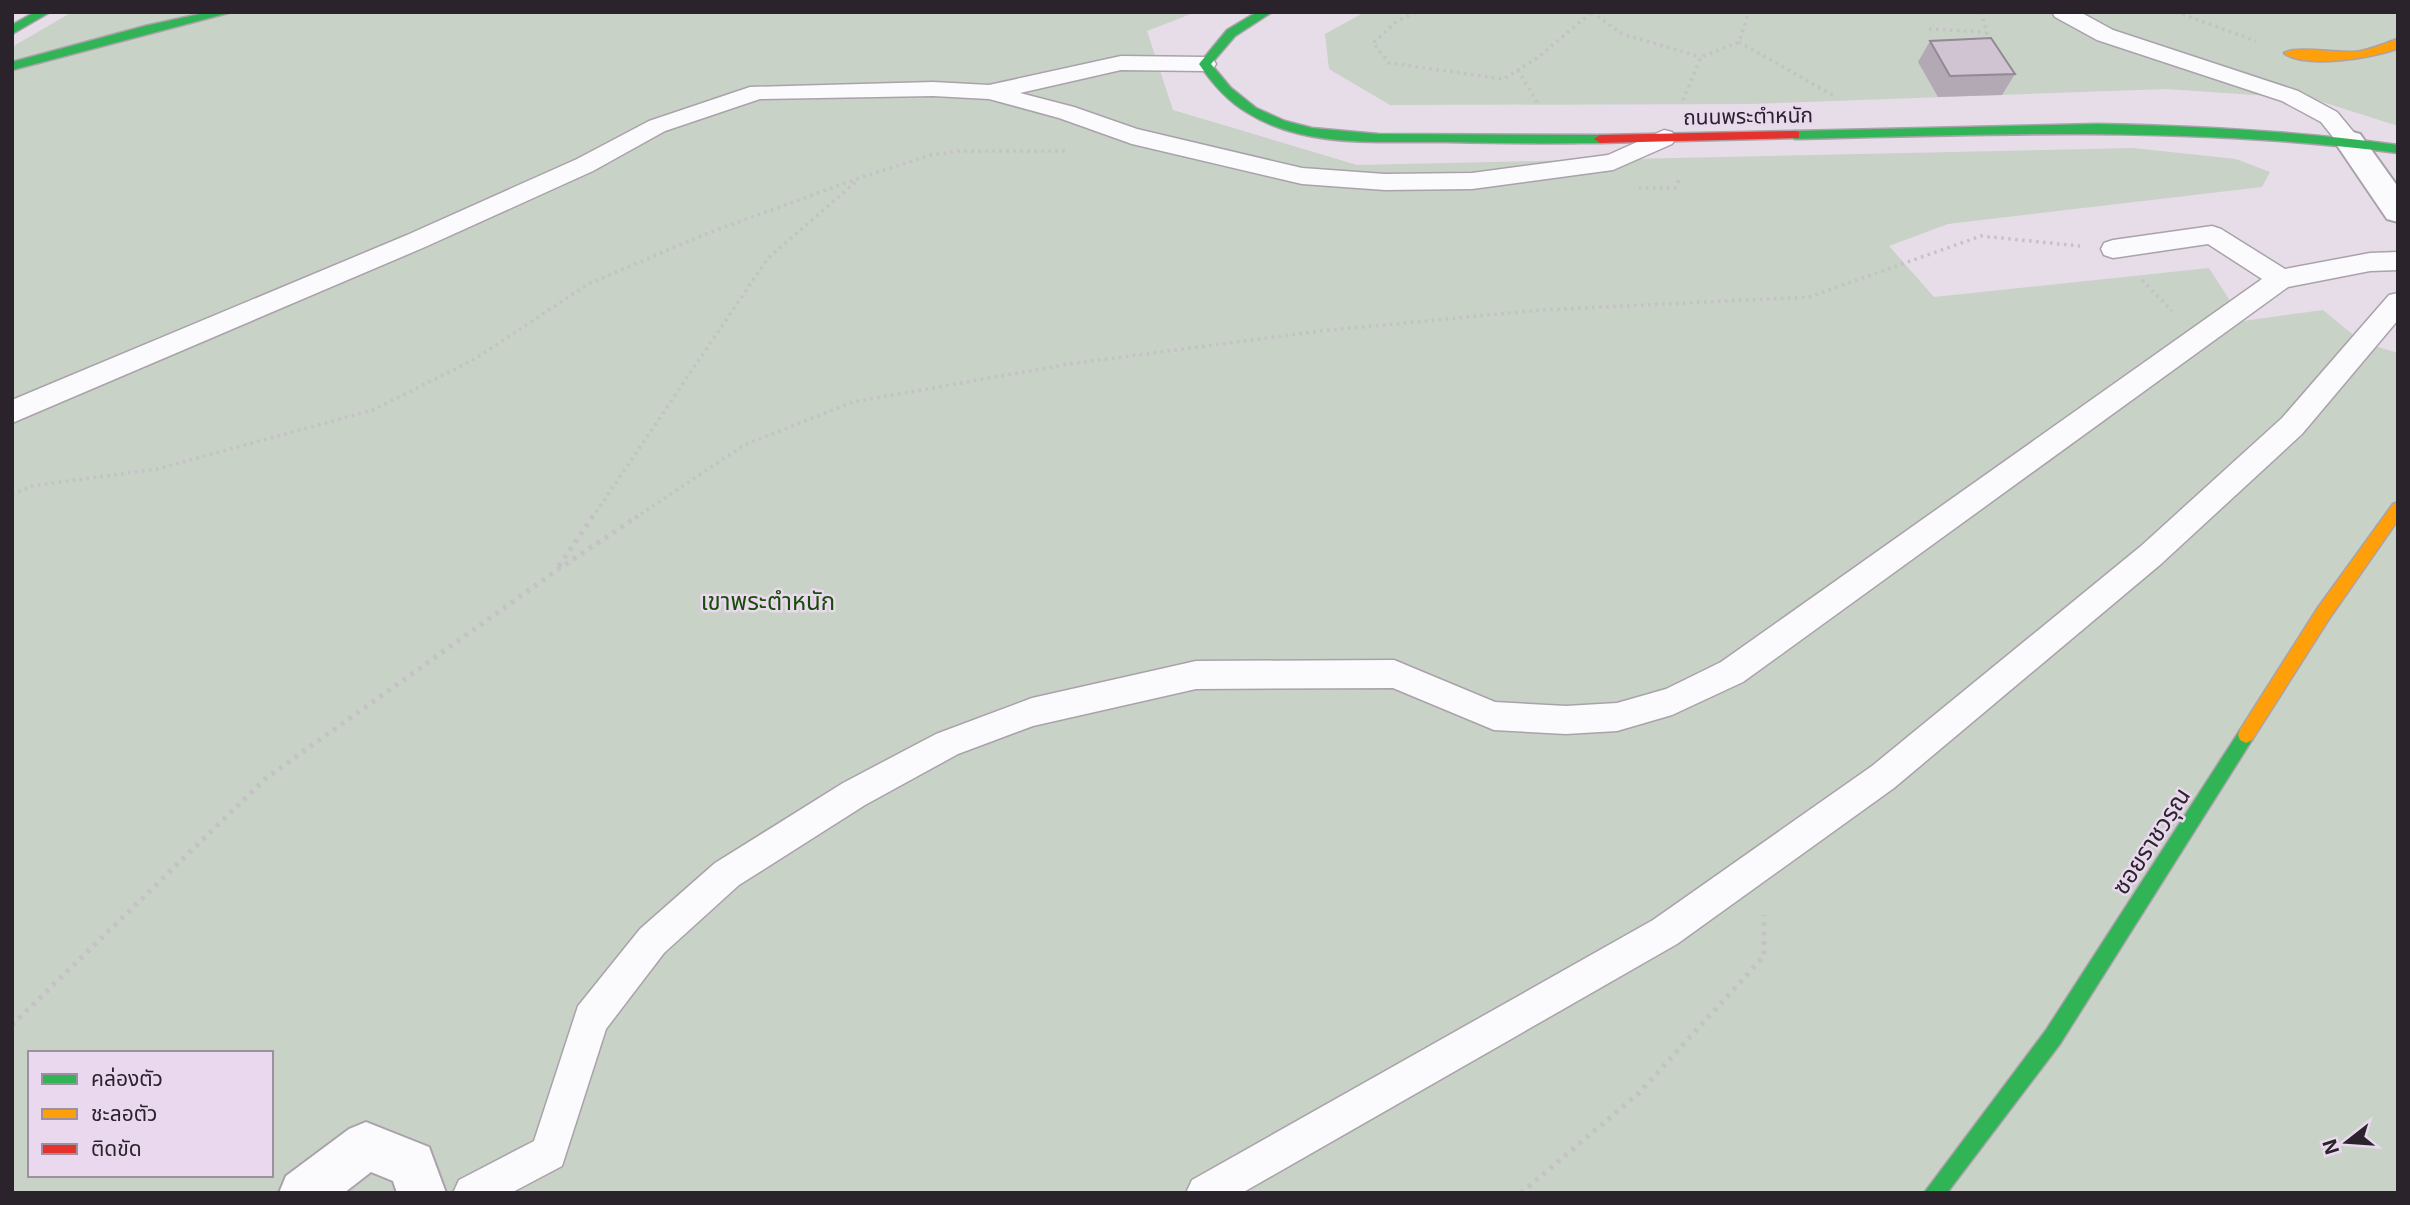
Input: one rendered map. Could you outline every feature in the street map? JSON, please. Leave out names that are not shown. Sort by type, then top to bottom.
[{"type":"street","points":[[12,30],[44,12]]},
{"type":"street","points":[[12,66],[145,30],[226,12]]},
{"type":"street","points":[[1205,64],[1218,42],[1236,27],[1266,12]]},
{"type":"street","points":[[2290,52],[2350,59],[2383,53],[2398,43]]},
{"type":"street","name":"ถนนพระตำหนัก","points":[[1205,64],[1226,94],[1271,121],[1303,131],[1337,137],[1448,140],[1664,138],[2156,128],[2349,142],[2398,149]]},
{"type":"street","points":[[2349,142],[2398,211]]},
{"type":"street","name":"ซอยราชวรุณ","points":[[1934,1193],[2053,1037],[2323,614],[2398,508]]},
{"type":"street","points":[[303,1193],[366,1146],[412,1164],[422,1193]]},
{"type":"lane","points":[[2063,12],[2105,35],[2290,96],[2329,117],[2349,142]]},
{"type":"lane","points":[[989,92],[1121,62],[1205,64]]},
{"type":"lane","points":[[12,412],[416,241],[585,164],[657,126],[758,92],[933,89],[989,92],[1066,112],[1132,136],[1302,176],[1385,182],[1472,181],[1613,162],[1664,138]]},
{"type":"lane","points":[[2113,249],[2212,235],[2281,279]]},
{"type":"lane","points":[[472,1193],[549,1153],[591,1019],[652,941],[727,874],[854,793],[947,744],[1032,712],[1196,675],[1394,674],[1494,716],[1566,720],[1617,717],[1672,701],[1732,672],[2281,279],[2370,262],[2398,261]]},
{"type":"lane","points":[[1205,1193],[1665,932],[1883,777],[2151,555],[2292,426],[2398,302]]},
{"type":"path","points":[[1415,12],[1396,22],[1373,43],[1389,63],[1504,79],[1537,58],[1592,12],[1622,34],[1701,57],[1739,42],[1799,74]]},
{"type":"path","points":[[1739,42],[1749,12]]},
{"type":"path","points":[[1981,12],[1989,41]]},
{"type":"path","points":[[2176,12],[2290,52]]},
{"type":"path","points":[[1929,29],[1986,32]]},
{"type":"path","points":[[1682,103],[1701,57]]},
{"type":"path","points":[[12,495],[31,486],[157,469],[373,410],[475,359],[588,284],[708,233],[862,177],[931,155],[959,151],[1070,151]]},
{"type":"path","points":[[557,570],[768,258],[862,177]]},
{"type":"path","points":[[1633,188],[1675,188],[1679,180]]},
{"type":"path","points":[[12,1025],[265,779],[557,570],[744,445],[853,402],[1069,364],[1320,331],[1541,310],[1809,296],[1981,236],[2113,249]]},
{"type":"path","points":[[2139,276],[2199,340]]},
{"type":"path","points":[[1521,1193],[1639,1093],[1764,956],[1764,861]]},
{"type":"green space","name":"เขาพระตำหนัก","points":[[72,12],[1196,12],[1147,31],[1173,110],[1357,165],[2133,148],[2236,159],[2270,172],[2262,187],[1948,224],[1889,246],[1934,297],[2209,268],[2243,321],[2323,310],[2362,342],[2398,353],[2398,1193],[12,1193],[12,47]]},
{"type":"green space","points":[[1365,12],[2398,12],[2398,126],[2313,99],[2166,89],[1752,104],[1390,105],[1329,69],[1325,34]]},
{"type":"building","points":[[1991,38],[2015,74],[1950,76],[1930,41]]},
{"type":"traffic: fast","points":[[12,30],[44,12]]},
{"type":"traffic: fast","points":[[12,66],[145,30],[226,12]]},
{"type":"traffic: fast","points":[[1266,12],[1231,33],[1205,64],[1226,91],[1252,110],[1281,124],[1312,132],[1378,138],[1600,139]]},
{"type":"traffic: fast","points":[[1795,135],[2021,129],[2172,129],[2323,139],[2398,149]]},
{"type":"traffic: fast","points":[[1934,1193],[2053,1037],[2246,735]]},
{"type":"traffic: slow","points":[[2290,53],[2358,55],[2372,53],[2398,43]]},
{"type":"traffic: slow","points":[[2246,735],[2323,614],[2398,508]]},
{"type":"traffic: jam","points":[[1600,139],[1795,135]]}]
